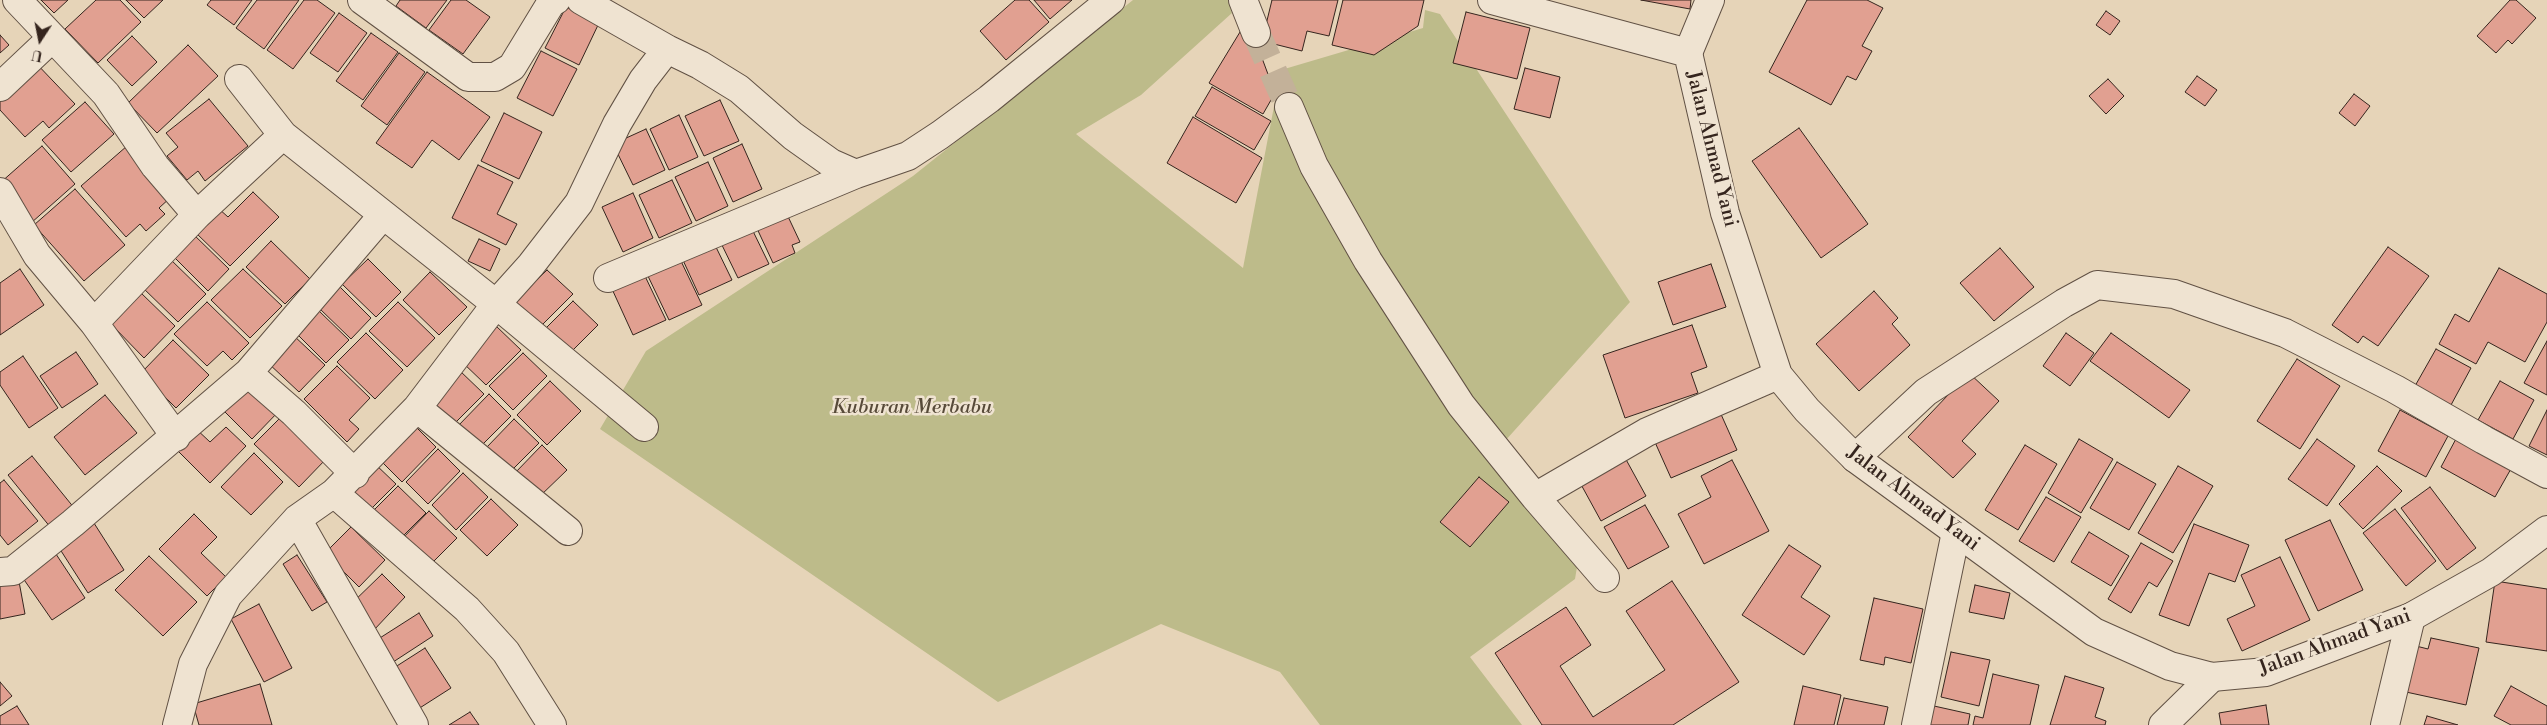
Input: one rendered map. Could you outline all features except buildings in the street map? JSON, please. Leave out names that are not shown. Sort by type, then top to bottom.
[{"type":"street","points":[[17,0],[106,94],[155,166],[197,215]]},
{"type":"street","points":[[362,0],[468,77],[495,78],[512,67],[550,3],[556,0]]},
{"type":"street","points":[[581,0],[667,49],[700,65],[739,89],[793,136],[831,164],[856,174]]},
{"type":"street","points":[[608,278],[856,174],[908,156],[989,99],[1111,0]]},
{"type":"street","points":[[1242,0],[1256,33]]},
{"type":"street","name":"Jalan Ahmad Yani","points":[[1492,0],[1561,9],[1688,53],[1725,213],[1778,375],[1807,410],[1855,458],[2094,632],[2170,666],[2212,677],[2266,672],[2411,617],[2491,572],[2547,530]]},
{"type":"street","points":[[1688,53],[1710,0]]},
{"type":"street","points":[[0,88],[52,38]]},
{"type":"street","points":[[177,725],[194,664],[228,595],[297,519],[334,493],[355,474],[417,408],[496,304],[531,264],[579,203],[617,124],[643,80],[667,49]]},
{"type":"street","points":[[239,79],[283,135],[496,304],[644,427]]},
{"type":"street","points":[[1289,107],[1314,166],[1368,261],[1461,405],[1535,497],[1605,578]]},
{"type":"street","points":[[94,323],[197,215],[283,135]]},
{"type":"street","points":[[0,192],[37,255],[94,323],[176,437]]},
{"type":"street","points":[[0,572],[13,571],[176,437],[248,373],[383,214]]},
{"type":"street","points":[[1855,458],[1926,392],[2064,302],[2097,285],[2174,294],[2285,333],[2395,388],[2547,474]]},
{"type":"street","points":[[248,373],[294,413],[355,474]]},
{"type":"street","points":[[1535,497],[1647,432],[1778,375]]},
{"type":"street","points":[[417,408],[568,532]]},
{"type":"street","points":[[334,493],[467,609],[506,652],[552,725]]},
{"type":"street","points":[[297,519],[414,725]]},
{"type":"street","points":[[1916,725],[1956,532]]},
{"type":"street","points":[[2385,725],[2411,617]]},
{"type":"street","points":[[2163,725],[2212,677]]},
{"type":"green space","name":"Kuburan Merbabu","points":[[1133,0],[1228,0],[1232,13],[1141,95],[1076,134],[1243,268],[1281,70],[1423,28],[1425,10],[1440,14],[1630,302],[1487,461],[1578,561],[1575,579],[1470,657],[1522,725],[1320,725],[1280,672],[1161,624],[998,702],[600,429],[646,351],[913,176]]},
{"type":"tunnel","points":[[1256,33],[1289,107]]}]
